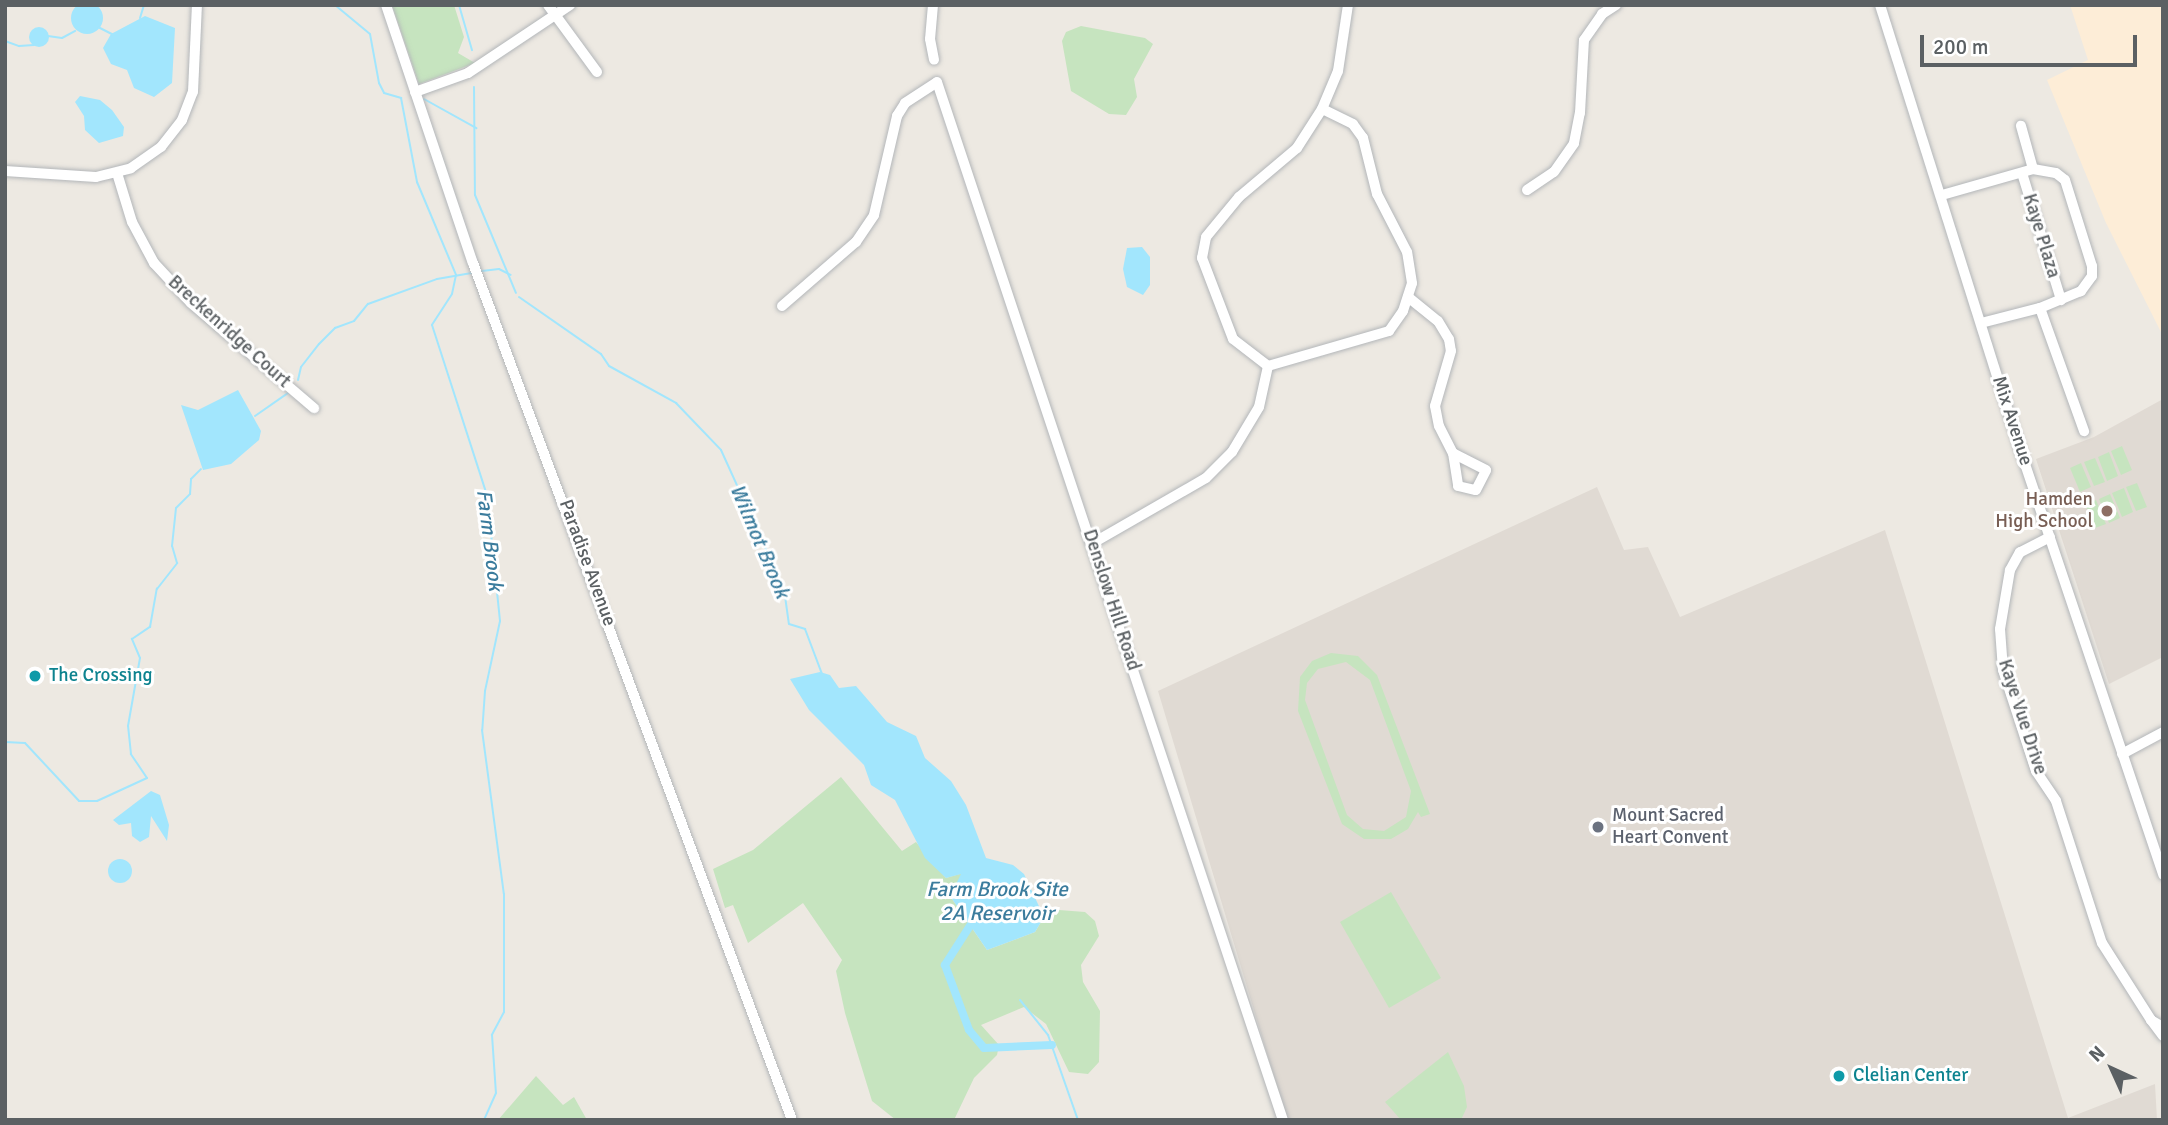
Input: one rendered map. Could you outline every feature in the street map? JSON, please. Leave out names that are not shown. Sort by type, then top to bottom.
[{"type":"street","points":[[5,171],[80,178],[117,173],[161,147],[189,107],[197,69],[197,5]]},
{"type":"street","name":"Paradise Avenue","points":[[386,5],[477,274],[792,1120]]},
{"type":"street","points":[[548,5],[552,17],[597,72]]},
{"type":"street","points":[[415,92],[468,73],[570,5]]},
{"type":"street","points":[[933,5],[930,39],[934,60]]},
{"type":"street","points":[[1268,366],[1233,339],[1202,258],[1206,237],[1239,197],[1297,148],[1322,109],[1338,71],[1349,22],[1349,5]]},
{"type":"street","points":[[1527,190],[1554,172],[1574,144],[1584,40],[1602,14],[1616,5]]},
{"type":"street","name":"Mix Avenue","points":[[1880,5],[2050,537],[2163,875]]},
{"type":"street","name":"Denslow Hill Road","points":[[782,306],[856,242],[874,215],[897,116],[905,103],[937,82],[1093,543],[1283,1120]]},
{"type":"street","points":[[1268,366],[1388,331],[1408,297],[1412,283],[1407,252],[1377,194],[1363,138],[1353,124],[1322,109]]},
{"type":"street","points":[[1942,195],[2033,169],[2021,126]]},
{"type":"street","name":"Kaye Plaza","points":[[1981,323],[2040,308],[2085,288],[2092,266],[2065,180],[2033,169]]},
{"type":"street","name":"Breckenridge Court","points":[[117,173],[132,222],[154,263],[191,303],[314,408]]},
{"type":"street","name":"Kaye Plaza","points":[[2022,173],[2061,300]]},
{"type":"street","points":[[1408,297],[1438,321],[1449,339],[1451,351],[1435,406],[1439,426],[1453,453]]},
{"type":"street","points":[[2040,308],[2084,431]]},
{"type":"street","points":[[1093,543],[1206,478],[1232,452],[1259,407],[1268,366]]},
{"type":"street","name":"Kaye Vue Drive","points":[[2050,537],[2020,552],[2010,570],[2000,629],[2003,670],[2036,771],[2056,801],[2102,943],[2163,1036]]},
{"type":"street","points":[[2122,754],[2163,732]]},
{"type":"street","name":"Kaye Vue Drive","points":[[2151,1020],[2163,1027]]},
{"type":"shaded area","points":[[2070,5],[2163,5],[2163,336],[2106,223],[2047,80],[2088,60]]},
{"type":"shaded area","name":"Hamden High School","points":[[2163,399],[2163,657],[2109,684],[2036,459],[2094,437]]},
{"type":"shaded area","points":[[1597,487],[1624,550],[1648,547],[1680,617],[1885,530],[2068,1118],[2155,1084],[2157,1120],[1287,1120],[1158,691]]},
{"type":"green space","points":[[392,5],[454,5],[464,37],[458,53],[475,63],[419,84]]},
{"type":"green space","points":[[1081,26],[1145,38],[1153,44],[1134,79],[1137,97],[1126,115],[1109,114],[1071,91],[1062,41],[1066,32]]},
{"type":"green space","points":[[2122,446],[2132,470],[2121,475],[2111,451]]},
{"type":"green space","points":[[2109,452],[2118,476],[2107,481],[2098,457]]},
{"type":"green space","points":[[2095,458],[2105,482],[2094,486],[2084,462]]},
{"type":"green space","points":[[2081,463],[2091,487],[2080,492],[2070,468]]},
{"type":"green space","points":[[2137,483],[2147,507],[2136,511],[2126,487]]},
{"type":"green space","points":[[2124,488],[2133,512],[2122,517],[2112,493]]},
{"type":"green space","points":[[2110,494],[2120,518],[2109,523],[2099,499]]},
{"type":"green space","points":[[2096,500],[2106,524],[2095,528],[2085,504]]},
{"type":"green space","points":[[1331,653],[1358,656],[1377,675],[1430,814],[1421,817],[1418,812],[1408,829],[1391,839],[1364,839],[1342,824],[1298,711],[1300,677],[1312,661]],"holes":[[[1346,662],[1370,680],[1411,791],[1406,817],[1384,831],[1363,829],[1347,815],[1305,700],[1307,683],[1318,669]]]},
{"type":"green space","points":[[841,777],[902,851],[916,842],[946,878],[963,873],[950,896],[987,950],[1035,932],[1044,917],[1059,910],[1085,912],[1095,921],[1099,936],[1081,965],[1083,982],[1100,1011],[1099,1062],[1088,1074],[1069,1072],[1046,1024],[1024,1007],[981,1025],[999,1045],[997,1055],[974,1078],[954,1120],[896,1120],[872,1101],[845,1013],[836,971],[842,960],[803,903],[748,943],[733,905],[725,908],[713,869],[753,850]]},
{"type":"green space","points":[[1391,892],[1441,978],[1389,1008],[1340,922]]},
{"type":"green space","points":[[1448,1052],[1464,1086],[1467,1107],[1461,1120],[1401,1120],[1385,1102]]},
{"type":"green space","points":[[536,1076],[563,1105],[574,1097],[587,1120],[498,1120]]},
{"type":"water","points":[[87,2],[98,7],[103,18],[98,29],[87,34],[76,29],[71,18],[76,7]]},
{"type":"water","points":[[145,16],[175,28],[172,83],[154,97],[134,88],[127,70],[111,64],[103,48],[111,34]]},
{"type":"water","points":[[39,27],[46,30],[49,37],[46,44],[39,47],[32,44],[29,37],[32,30]]},
{"type":"water","points":[[80,96],[100,100],[112,110],[124,127],[123,136],[99,143],[85,130],[84,116],[75,102]]},
{"type":"water","points":[[1142,247],[1150,257],[1150,285],[1143,295],[1127,287],[1123,269],[1127,248]]},
{"type":"water","points":[[238,390],[261,431],[259,440],[231,464],[203,470],[181,405],[198,410]]},
{"type":"water","name":"Farm Brook Site 2A Reservoir","points":[[820,672],[830,675],[839,688],[856,686],[887,722],[916,736],[925,758],[951,781],[966,805],[986,858],[1013,865],[1024,874],[1044,917],[1035,932],[987,950],[950,896],[961,874],[946,878],[925,858],[895,800],[871,785],[864,765],[809,710],[790,679]]},
{"type":"water","points":[[151,791],[160,795],[169,825],[167,841],[151,816],[149,837],[140,842],[132,836],[131,823],[119,825],[113,820]]},
{"type":"water","points":[[120,859],[131,866],[132,871],[125,882],[120,883],[109,876],[108,871],[115,860]]},
{"type":"waterway","points":[[140,18],[144,5]]},
{"type":"waterway","name":"Farm Brook","points":[[335,5],[370,34],[379,83],[384,93],[401,98],[417,182],[456,275],[452,294],[432,325],[487,495],[500,621],[485,691],[482,730],[504,894],[504,1012],[492,1035],[496,1093],[484,1120]]},
{"type":"waterway","name":"Wilmot Brook","points":[[459,5],[472,50]]},
{"type":"waterway","points":[[98,27],[112,34]]},
{"type":"waterway","points":[[48,36],[62,38],[75,31]]},
{"type":"waterway","points":[[5,41],[19,46],[34,45]]},
{"type":"waterway","name":"Wilmot Brook","points":[[474,87],[475,195],[516,293]]},
{"type":"waterway","points":[[424,99],[476,128]]},
{"type":"waterway","points":[[482,271],[499,269],[511,275]]},
{"type":"waterway","points":[[298,380],[301,367],[319,344],[335,328],[354,321],[368,304],[437,279],[471,273]]},
{"type":"waterway","name":"Wilmot Brook","points":[[519,297],[601,354],[609,366],[676,403],[721,450],[784,589],[789,624],[805,629],[822,674]]},
{"type":"waterway","points":[[255,416],[288,393]]},
{"type":"waterway","points":[[5,742],[25,743],[79,801],[97,801],[147,778],[131,754],[128,726],[140,658],[132,639],[150,627],[157,589],[177,563],[172,546],[176,508],[190,494],[191,479],[201,469]]},
{"type":"waterway","points":[[975,918],[945,965],[969,1030],[984,1048],[1052,1045]]},
{"type":"waterway","name":"Wilmot Brook","points":[[1020,1000],[1048,1035],[1078,1120]]},
{"type":"place","name":"Hamden High School","points":[[2107,511]]},
{"type":"place","name":"The Crossing","points":[[35,676]]},
{"type":"place","name":"Mount Sacred Heart Convent","points":[[1598,827]]},
{"type":"place","name":"Clelian Center","points":[[1839,1076]]}]
